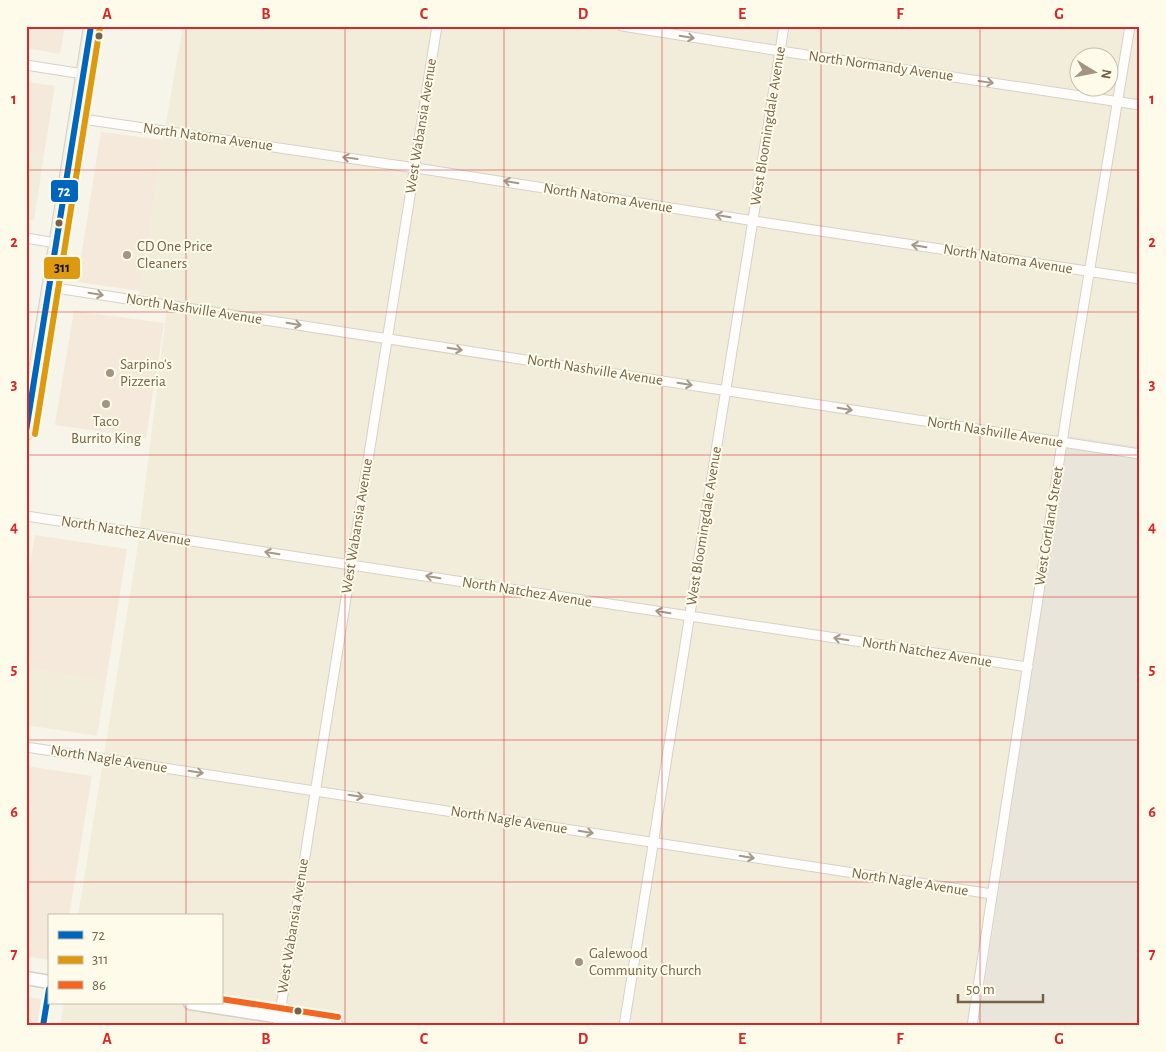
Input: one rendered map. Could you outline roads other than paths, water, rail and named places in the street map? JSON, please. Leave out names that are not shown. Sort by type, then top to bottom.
[{"type":"main road","points":[[26,433],[91,26]]},
{"type":"street","name":"West Wabansia Avenue","points":[[278,1021],[437,26]]},
{"type":"street","name":"North Normandy Avenue","points":[[622,26],[1140,105]]},
{"type":"street","name":"West Bloomingdale Avenue","points":[[624,1026],[784,26]]},
{"type":"street","name":"West Cortland Street","points":[[972,1026],[1062,442],[1130,26]]},
{"type":"street","points":[[26,65],[83,74]]},
{"type":"street","name":"North Natoma Avenue","points":[[76,118],[1140,279]]},
{"type":"street","points":[[26,238],[56,243]]},
{"type":"street","name":"North Nashville Avenue","points":[[49,287],[1140,454]]},
{"type":"street","name":"North Natchez Avenue","points":[[26,516],[1028,668]]},
{"type":"street","name":"North Nagle Avenue","points":[[26,747],[992,894]]},
{"type":"street","points":[[26,978],[48,982]]},
{"type":"street","points":[[195,1004],[278,1021],[338,1026]]},
{"type":"place","name":"CD One Price Cleaners","points":[[127,255]]},
{"type":"place","name":"Sarpino's Pizzeria","points":[[110,373]]},
{"type":"place","name":"Taco Burrito King","points":[[106,404]]},
{"type":"place","name":"Galewood Community Church","points":[[579,962]]}]
